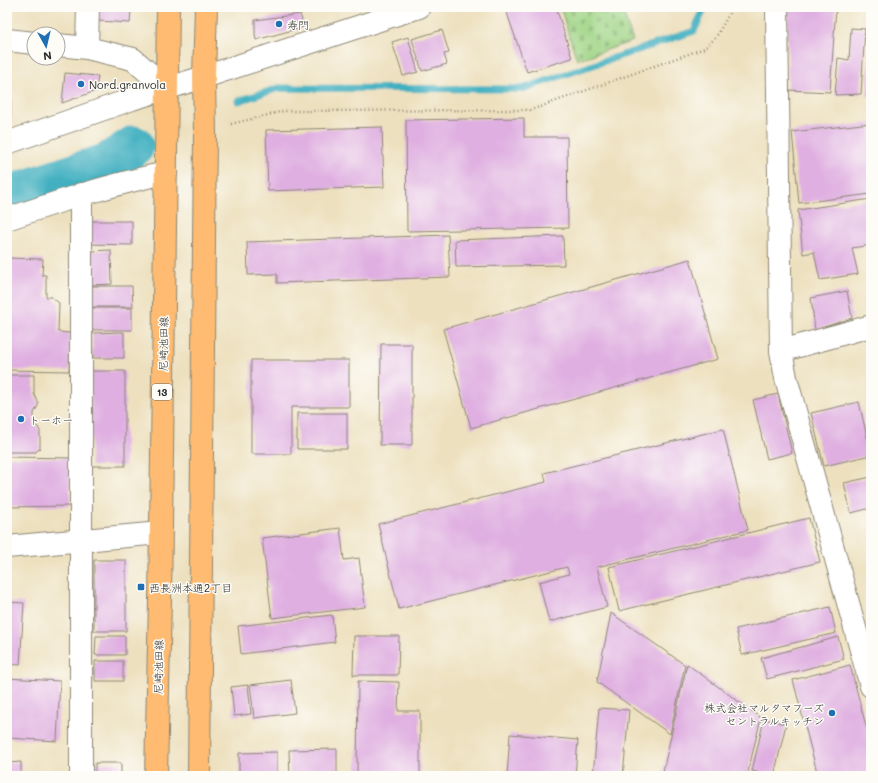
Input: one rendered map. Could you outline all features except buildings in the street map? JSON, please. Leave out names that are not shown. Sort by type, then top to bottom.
[{"type":"main road","name":"尼崎池田線","points":[[156,776],[168,7]]},
{"type":"main road","points":[[199,776],[205,134],[204,78],[206,7]]},
{"type":"street","points":[[87,48],[88,7]]},
{"type":"street","points":[[7,143],[166,88],[204,78],[419,7]]},
{"type":"street","points":[[777,7],[781,351],[786,378],[871,686]]},
{"type":"street","points":[[7,40],[26,42]]},
{"type":"street","points":[[66,46],[87,48],[133,59],[166,88]]},
{"type":"street","points":[[7,219],[81,194],[136,179],[166,173]]},
{"type":"street","points":[[81,194],[81,776]]},
{"type":"street","points":[[781,351],[871,326]]},
{"type":"street","points":[[7,547],[160,533]]},
{"type":"path","points":[[231,124],[284,111],[530,110],[705,48],[716,37],[733,7]]},
{"type":"green space","points":[[560,7],[621,7],[633,41],[577,60]]},
{"type":"waterway","points":[[238,101],[279,88],[522,89],[694,31],[705,7]]},
{"type":"waterway","points":[[7,196],[108,163],[134,146]]},
{"type":"place","name":"寿門","points":[[279,24]]},
{"type":"place","name":"Nord.granvola","points":[[81,84]]},
{"type":"place","name":"トーホー","points":[[21,419]]},
{"type":"place","name":"西長洲本通2丁目","points":[[141,587]]},
{"type":"place","name":"株式会社マルタマフーズ セントラルキッチン","points":[[832,713]]}]
